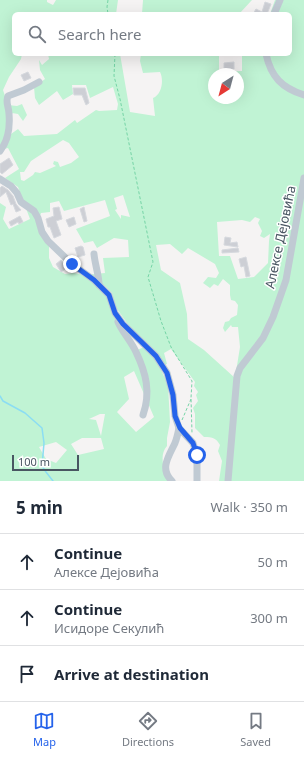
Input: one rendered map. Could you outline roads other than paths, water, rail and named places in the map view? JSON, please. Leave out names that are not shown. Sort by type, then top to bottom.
[{"type":"street","points":[[275,12],[280,0]]},
{"type":"street","points":[[267,56],[271,70],[278,81],[292,91],[304,95]]},
{"type":"street","points":[[0,151],[3,147],[9,127],[9,113],[6,99],[8,96],[39,82]]},
{"type":"street","name":"Алексе Дејовића","points":[[228,481],[237,376],[240,368],[263,338],[273,317],[286,280],[304,178]]},
{"type":"street","points":[[0,179],[11,186],[17,193],[21,202],[34,212],[38,218],[42,232],[48,241],[72,264],[99,285],[109,295],[118,324],[136,351],[146,381],[148,398],[143,415]]},
{"type":"street","points":[[94,254],[94,264],[99,279],[99,285]]},
{"type":"street","points":[[115,313],[123,324],[156,356],[167,373],[173,395],[175,416],[180,428],[193,443],[197,455],[197,481]]},
{"type":"street","points":[[172,481],[167,475],[165,463],[180,428]]},
{"type":"waterway","points":[[0,396],[3,401],[25,413],[42,428],[44,443],[42,466],[53,481]]}]
